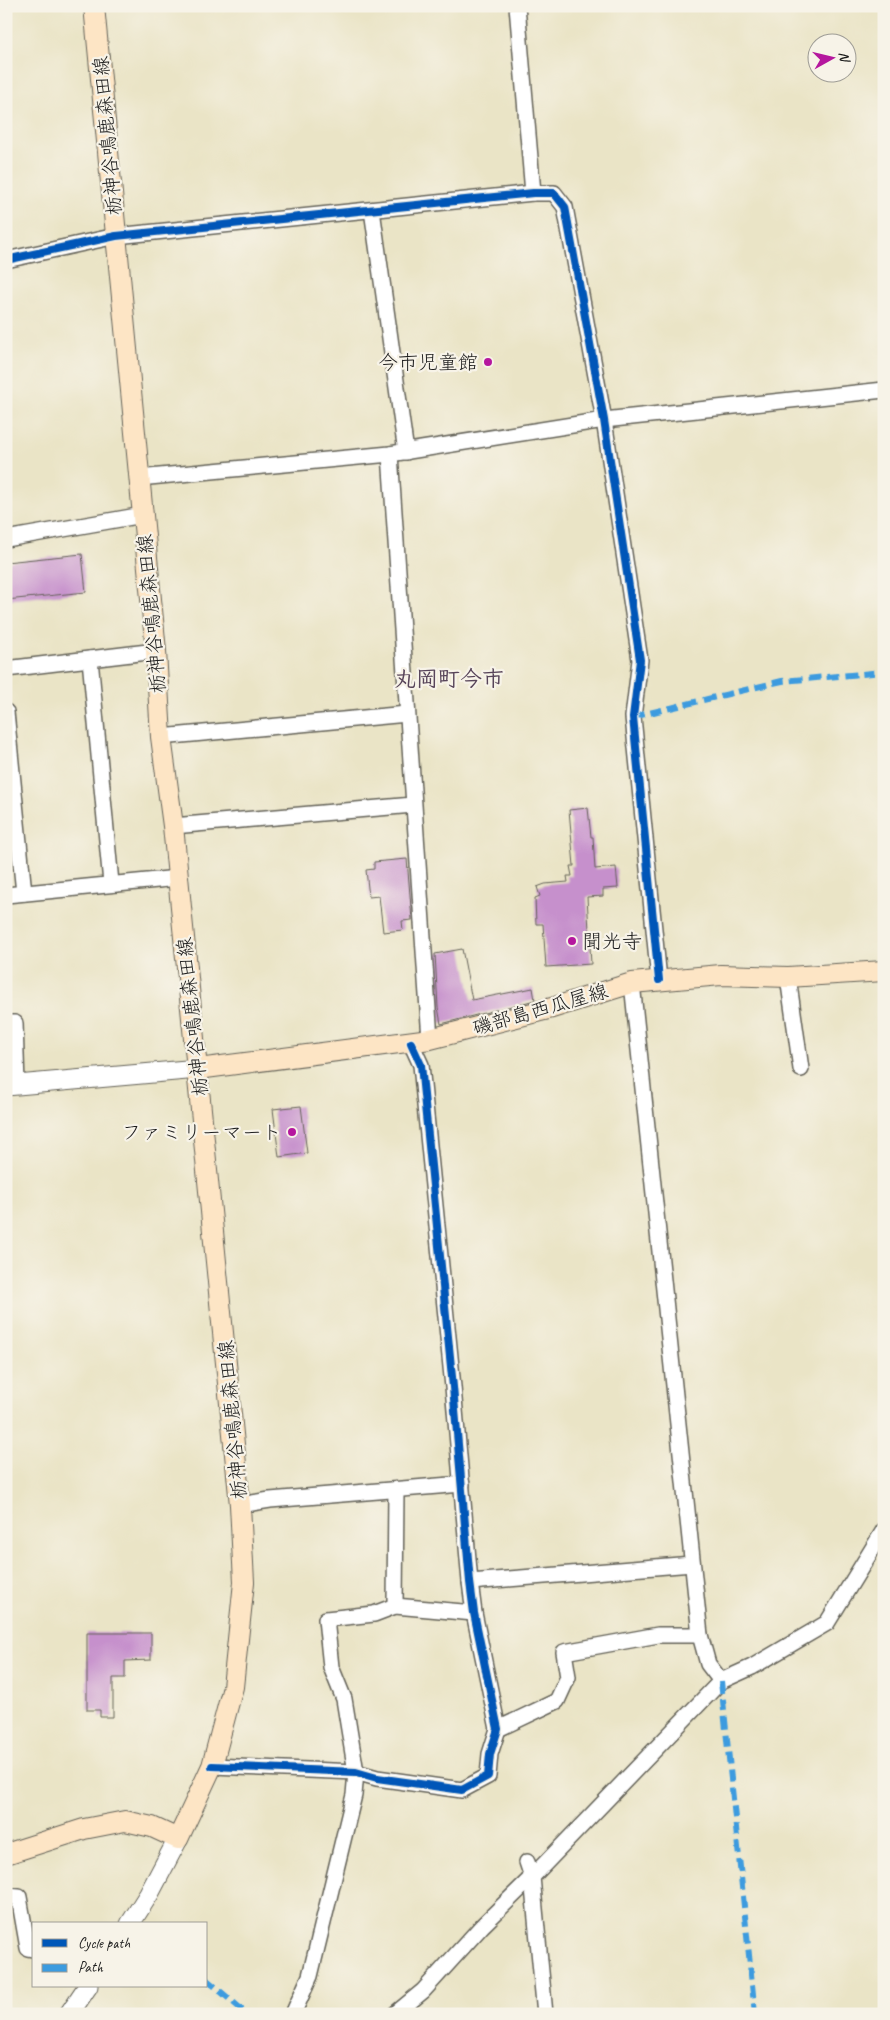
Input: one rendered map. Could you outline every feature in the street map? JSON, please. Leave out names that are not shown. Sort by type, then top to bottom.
[{"type":"main road","name":"栃神谷鳴鹿森田線","points":[[94,6],[156,652],[161,736],[173,826],[198,1068],[240,1505],[244,1582],[233,1687],[212,1766],[178,1839]]},
{"type":"main road","name":"磯部島西瓜屋線","points":[[198,1068],[421,1041],[552,1008],[632,983],[721,975],[788,977],[884,971]]},
{"type":"main road","points":[[6,1854],[84,1828],[125,1821],[152,1827],[178,1839]]},
{"type":"street","points":[[517,6],[532,193]]},
{"type":"street","points":[[6,260],[116,236],[554,192],[564,206],[604,420],[640,660],[633,716],[659,980]]},
{"type":"street","points":[[372,210],[406,452]]},
{"type":"street","points":[[139,478],[390,454],[604,420],[884,390]]},
{"type":"street","points":[[212,1766],[356,1772],[377,1778],[462,1790],[488,1776],[490,1754],[498,1729],[474,1613],[470,1582],[421,1066],[413,806],[390,454]]},
{"type":"street","points":[[6,539],[143,515]]},
{"type":"street","points":[[6,669],[156,652]]},
{"type":"street","points":[[90,659],[111,883]]},
{"type":"street","points":[[6,712],[24,893]]},
{"type":"street","points":[[161,736],[407,714]]},
{"type":"street","points":[[173,826],[413,806]]},
{"type":"street","points":[[6,895],[111,883],[178,878]]},
{"type":"street","points":[[788,977],[801,1069]]},
{"type":"street","points":[[632,983],[700,1635],[708,1664],[721,1681]]},
{"type":"street","points":[[6,1023],[15,1023],[12,1085],[198,1068]]},
{"type":"street","points":[[240,1505],[270,1500],[462,1484]]},
{"type":"street","points":[[395,1606],[396,1490]]},
{"type":"street","points":[[394,2014],[423,1991],[482,1926],[532,1877],[721,1681],[752,1667],[828,1623],[884,1530]]},
{"type":"street","points":[[470,1582],[692,1564]]},
{"type":"street","points":[[293,2014],[310,1976],[354,1796],[356,1772],[344,1699],[331,1667],[326,1619],[374,1614],[395,1606],[474,1613]]},
{"type":"street","points":[[498,1729],[557,1701],[568,1677],[564,1652],[658,1635],[700,1635]]},
{"type":"street","points":[[133,1919],[149,1894],[178,1839]]},
{"type":"street","points":[[526,1862],[532,1877],[545,2014]]},
{"type":"street","points":[[6,1896],[19,1897],[28,1948],[32,1949]]},
{"type":"street","points":[[69,2014],[87,1988]]},
{"type":"building","points":[[82,554],[86,592],[6,600],[6,562]]},
{"type":"building","points":[[588,808],[591,837],[593,837],[595,869],[616,867],[618,888],[603,889],[603,896],[587,897],[591,964],[546,967],[543,924],[536,924],[535,898],[540,896],[537,887],[545,884],[568,882],[567,876],[572,876],[570,866],[574,866],[569,810]]},
{"type":"building","points":[[407,859],[412,920],[402,921],[403,930],[383,932],[379,896],[369,897],[366,870],[374,869],[374,862]]},
{"type":"building","points":[[462,949],[472,1000],[533,988],[535,1000],[441,1024],[438,1007],[435,954]]},
{"type":"building","points":[[301,1106],[307,1153],[279,1157],[273,1109]]},
{"type":"building","points":[[87,1633],[151,1633],[151,1660],[125,1661],[125,1678],[113,1678],[113,1717],[100,1717],[100,1710],[87,1710]]},
{"type":"marked path","points":[[633,717],[782,681],[884,672]]},
{"type":"marked path","points":[[721,1681],[755,2014]]},
{"type":"marked path","points":[[208,1981],[247,2014]]},
{"type":"cycle path","points":[[6,260],[116,236],[533,193],[554,193],[565,207],[604,420],[640,660],[633,717],[659,980]]},
{"type":"cycle path","points":[[212,1766],[356,1772],[377,1778],[462,1790],[488,1776],[490,1754],[498,1729],[474,1613],[470,1582],[421,1065],[411,1043]]},
{"type":"place","name":"今市児童館","points":[[488,362]]},
{"type":"place","name":"聞光寺","points":[[572,941]]},
{"type":"place","name":"ファミリーマート","points":[[292,1132]]},
{"type":"district","name":"丸岡町今市","points":[[449,678]]}]
